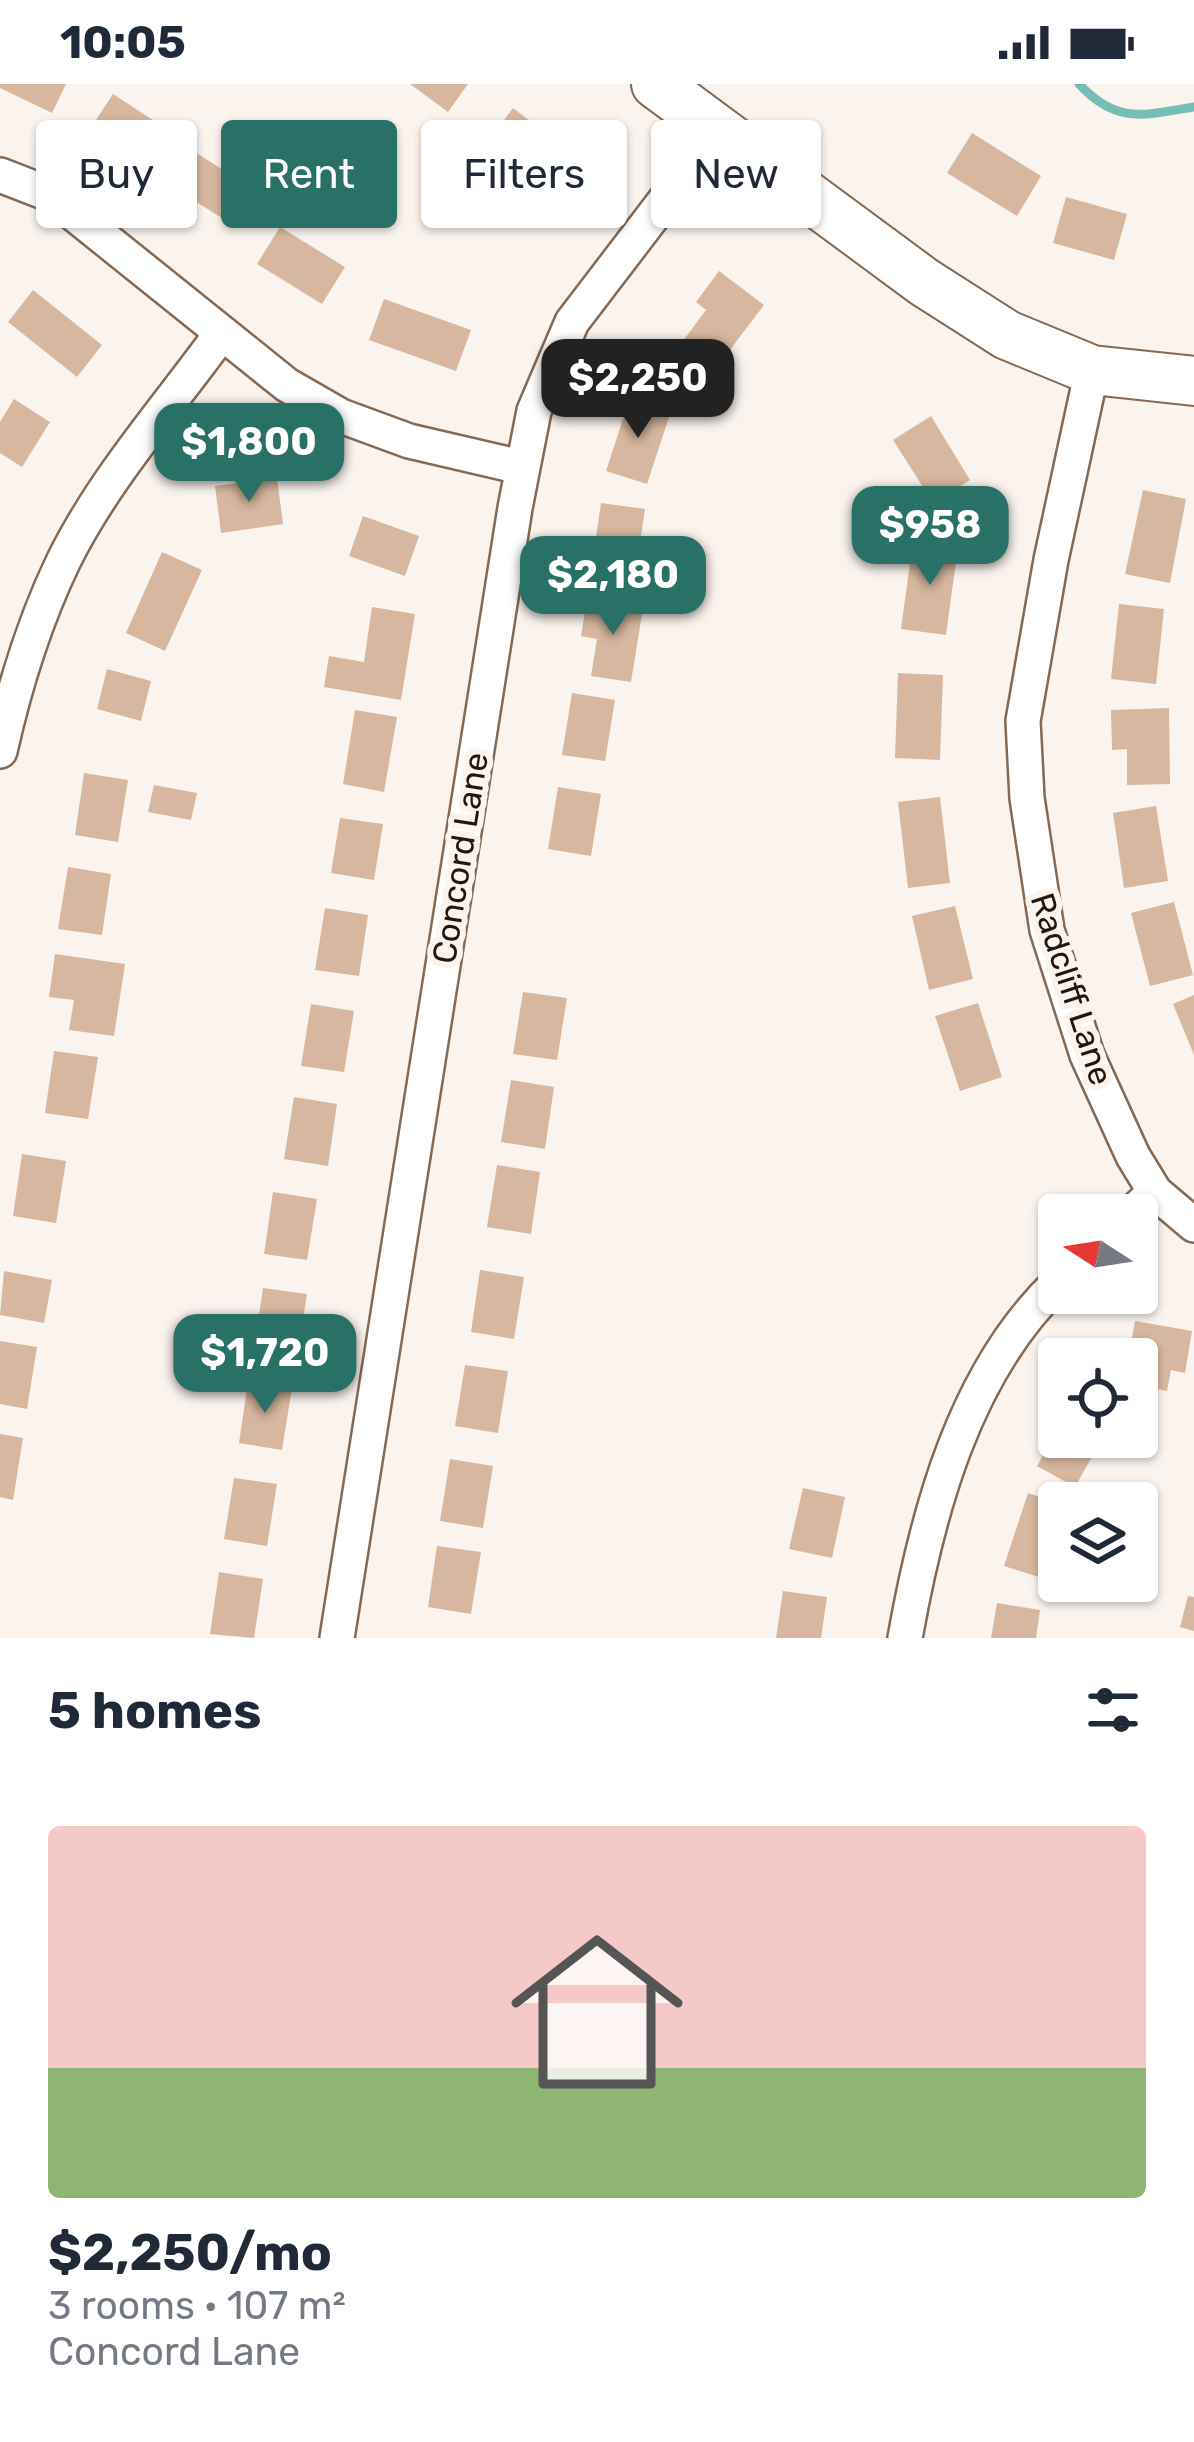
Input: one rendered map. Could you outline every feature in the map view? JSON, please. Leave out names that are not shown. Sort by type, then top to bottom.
[{"type":"street","points":[[656,84],[703,120]]},
{"type":"street","points":[[0,176],[49,194],[287,386],[341,416],[409,441],[521,467]]},
{"type":"street","points":[[821,206],[1007,335],[1092,370],[1194,382]]},
{"type":"street","name":"Concord Lane","points":[[337,1638],[521,467],[534,411],[572,322],[651,219]]},
{"type":"street","points":[[0,751],[23,658],[66,556],[100,500],[221,334]]},
{"type":"street","name":"Radcliff Lane","points":[[1092,370],[1051,560],[1023,722],[1027,798],[1047,930],[1081,1034],[1132,1156],[1141,1194]]},
{"type":"street","name":"Radcliff Lane","points":[[1158,1209],[1194,1225]]},
{"type":"street","points":[[904,1638],[923,1545],[960,1432],[991,1371],[1038,1306]]},
{"type":"building","points":[[0,84],[66,84],[52,113]]},
{"type":"building","points":[[410,84],[468,84],[448,112]]},
{"type":"building","points":[[113,94],[153,120],[96,120]]},
{"type":"building","points":[[513,108],[529,120],[504,120]]},
{"type":"building","points":[[972,133],[1041,176],[1017,216],[947,173]]},
{"type":"building","points":[[197,156],[221,169],[221,217],[197,202]]},
{"type":"building","points":[[1066,197],[1127,214],[1114,260],[1053,243]]},
{"type":"building","points":[[282,228],[345,267],[322,304],[257,264]]},
{"type":"building","points":[[719,271],[764,305],[711,375],[677,349],[706,310],[696,302]]},
{"type":"building","points":[[33,290],[102,345],[77,377],[8,322]]},
{"type":"building","points":[[384,299],[471,330],[456,371],[369,340]]},
{"type":"building","points":[[630,398],[671,411],[647,484],[606,471]]},
{"type":"building","points":[[14,399],[50,422],[22,467],[0,453],[0,422]]},
{"type":"building","points":[[931,416],[970,480],[933,503],[893,440]]},
{"type":"building","points":[[277,478],[283,524],[221,533],[215,486]]},
{"type":"building","points":[[1143,490],[1186,499],[1170,583],[1125,574]]},
{"type":"building","points":[[601,503],[645,509],[634,584],[590,577]]},
{"type":"building","points":[[363,516],[419,536],[405,576],[349,556]]},
{"type":"building","points":[[913,541],[958,547],[946,635],[901,629]]},
{"type":"building","points":[[162,552],[202,570],[165,651],[126,633]]},
{"type":"building","points":[[587,599],[643,608],[631,682],[591,676],[597,639],[581,636]]},
{"type":"building","points":[[1119,604],[1164,609],[1156,684],[1111,679]]},
{"type":"building","points":[[372,607],[415,614],[401,700],[324,687],[329,656],[364,662]]},
{"type":"building","points":[[107,669],[151,681],[141,721],[97,709]]},
{"type":"building","points":[[898,673],[943,675],[940,760],[895,758]]},
{"type":"building","points":[[572,693],[615,700],[605,761],[562,755]]},
{"type":"building","points":[[1169,708],[1170,784],[1127,785],[1127,749],[1112,750],[1111,710]]},
{"type":"building","points":[[355,710],[397,717],[384,792],[343,784]]},
{"type":"building","points":[[84,773],[128,780],[118,842],[75,835]]},
{"type":"building","points":[[154,785],[197,793],[191,820],[148,812]]},
{"type":"building","points":[[558,787],[601,794],[591,856],[548,849]]},
{"type":"building","points":[[940,797],[950,883],[908,888],[898,802]]},
{"type":"building","points":[[1156,806],[1168,881],[1124,888],[1113,813]]},
{"type":"building","points":[[340,818],[383,824],[374,880],[331,873]]},
{"type":"building","points":[[68,867],[111,874],[102,935],[58,929]]},
{"type":"building","points":[[1174,902],[1193,975],[1150,986],[1131,913]]},
{"type":"building","points":[[955,906],[973,979],[929,990],[912,916]]},
{"type":"building","points":[[325,908],[368,915],[359,976],[315,970]]},
{"type":"building","points":[[55,954],[125,964],[114,1036],[69,1030],[74,1000],[49,997]]},
{"type":"building","points":[[523,992],[567,998],[557,1060],[513,1054]]},
{"type":"building","points":[[1194,995],[1194,1055],[1173,1004]]},
{"type":"building","points":[[978,1003],[1002,1077],[960,1091],[935,1016]]},
{"type":"building","points":[[311,1004],[354,1011],[344,1072],[301,1066]]},
{"type":"building","points":[[54,1051],[98,1057],[88,1119],[45,1113]]},
{"type":"building","points":[[511,1080],[554,1087],[545,1149],[501,1142]]},
{"type":"building","points":[[294,1097],[337,1104],[328,1166],[284,1159]]},
{"type":"building","points":[[22,1154],[66,1161],[56,1223],[13,1216]]},
{"type":"building","points":[[497,1165],[540,1172],[531,1234],[487,1227]]},
{"type":"building","points":[[273,1192],[317,1199],[307,1260],[264,1254]]},
{"type":"building","points":[[480,1270],[524,1277],[514,1339],[471,1332]]},
{"type":"building","points":[[4,1271],[52,1280],[44,1323],[0,1315]]},
{"type":"building","points":[[263,1288],[307,1294],[297,1356],[254,1349]]},
{"type":"building","points":[[1135,1321],[1192,1331],[1185,1373],[1171,1370],[1167,1391],[1158,1389],[1158,1338],[1132,1338]]},
{"type":"building","points":[[0,1341],[37,1347],[27,1409],[0,1404]]},
{"type":"building","points":[[465,1365],[508,1371],[498,1433],[455,1426]]},
{"type":"building","points":[[248,1382],[292,1388],[282,1450],[239,1443]]},
{"type":"building","points":[[0,1434],[23,1438],[13,1500],[0,1497]]},
{"type":"building","points":[[1041,1458],[1091,1458],[1078,1482],[1066,1482],[1037,1466]]},
{"type":"building","points":[[450,1459],[493,1466],[483,1528],[440,1521]]},
{"type":"building","points":[[234,1478],[277,1484],[267,1546],[224,1539]]},
{"type":"building","points":[[803,1488],[845,1497],[832,1558],[789,1549]]},
{"type":"building","points":[[1028,1493],[1038,1496],[1038,1577],[1004,1566]]},
{"type":"building","points":[[437,1546],[481,1552],[471,1614],[428,1607]]},
{"type":"building","points":[[219,1572],[263,1579],[254,1638],[210,1634]]},
{"type":"building","points":[[783,1591],[827,1597],[821,1638],[776,1638]]},
{"type":"building","points":[[1188,1596],[1194,1597],[1194,1631],[1180,1627]]},
{"type":"building","points":[[997,1603],[1040,1610],[1036,1638],[991,1638]]},
{"type":"waterway","points":[[1079,84],[1106,106],[1132,114],[1194,107]]}]
